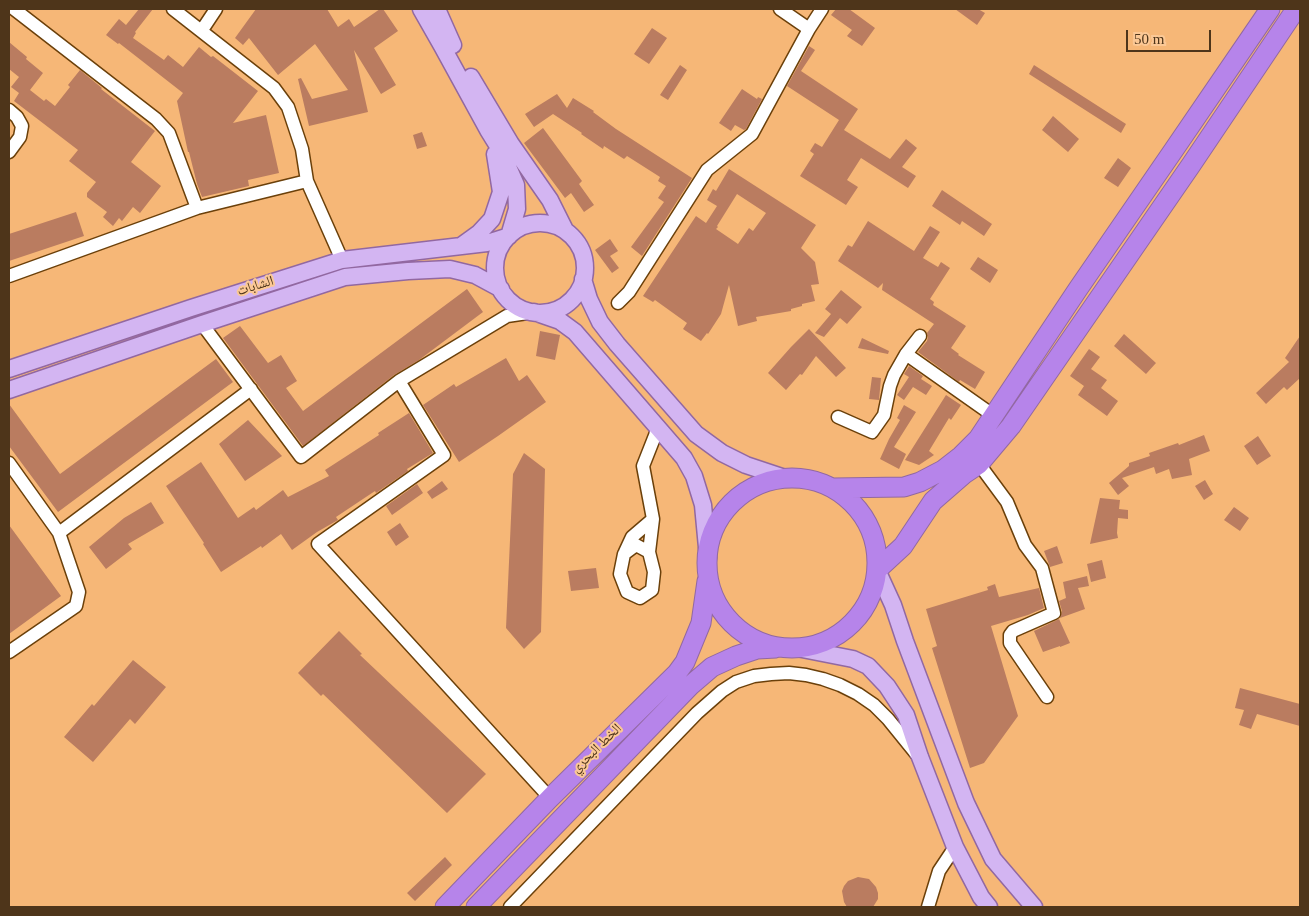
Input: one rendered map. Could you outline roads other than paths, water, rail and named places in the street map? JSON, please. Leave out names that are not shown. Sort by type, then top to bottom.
[{"type":"highway","points":[[833,488],[904,487],[920,482],[943,470],[978,439],[1078,288],[1270,9]]},
{"type":"highway","points":[[877,570],[903,546],[933,501],[964,474],[979,464],[1011,426],[1296,9]]},
{"type":"highway","points":[[1173,151],[1190,165]]},
{"type":"highway","points":[[785,478],[810,479],[833,488],[852,503],[867,522],[875,546],[877,570],[875,582],[859,615],[842,632],[826,641],[809,646],[791,648],[762,642],[741,631],[732,623],[718,604],[710,582],[708,564],[712,534],[724,512],[731,503],[750,488],[773,480],[785,478]]},
{"type":"highway","name":"الخط البحري","points":[[445,907],[550,798],[686,662],[702,623],[708,564]]},
{"type":"highway","name":"الخط البحري","points":[[476,907],[691,685],[712,667],[757,649],[791,648]]},
{"type":"main road","points":[[421,9],[446,43],[511,144],[550,200],[565,230]]},
{"type":"main road","points":[[439,9],[446,43],[488,130],[501,151],[516,185],[517,209],[509,236]]},
{"type":"main road","points":[[460,247],[479,233],[492,219],[501,192],[495,152],[488,130]]},
{"type":"main road","points":[[534,312],[553,311],[561,308],[575,296],[580,288],[585,270],[582,252],[572,236],[556,226],[540,223],[523,226],[516,230],[500,249],[497,257],[496,273],[501,289],[505,296],[518,307],[560,321],[575,332],[684,458],[694,476],[703,505],[708,564]]},
{"type":"main road","name":"الشابات","points":[[9,369],[342,260],[460,247],[487,243],[509,236]]},
{"type":"main road","name":"الشابات","points":[[9,390],[345,277],[450,269],[475,275],[501,289]]},
{"type":"main road","points":[[583,279],[589,299],[600,322],[622,350],[696,434],[722,453],[746,465],[785,478]]},
{"type":"main road","points":[[877,570],[893,605],[966,803],[993,859],[1034,907]]},
{"type":"main road","points":[[791,648],[854,659],[868,666],[888,686],[906,715],[920,758],[955,847],[981,897],[989,907]]},
{"type":"street","points":[[14,9],[156,119],[169,133],[197,208]]},
{"type":"street","points":[[173,9],[274,88],[288,107],[302,148],[307,181],[342,260]]},
{"type":"street","points":[[202,30],[216,9]]},
{"type":"street","points":[[780,9],[809,29]]},
{"type":"street","points":[[618,303],[629,292],[707,170],[752,134],[809,29],[822,9]]},
{"type":"street","points":[[9,110],[17,117],[22,126],[20,137],[9,152]]},
{"type":"street","points":[[9,276],[197,208],[307,181]]},
{"type":"street","points":[[202,324],[301,457],[399,381],[507,316],[534,312]]},
{"type":"street","points":[[838,417],[872,432],[884,415],[892,380],[906,354],[920,336]]},
{"type":"street","points":[[906,354],[994,416]]},
{"type":"street","points":[[399,381],[444,455],[318,544],[550,798]]},
{"type":"street","points":[[59,533],[251,389]]},
{"type":"street","points":[[653,519],[632,537],[624,554],[620,574],[627,592],[640,598],[652,590],[654,572],[649,552],[653,519],[643,466],[658,428]]},
{"type":"street","points":[[979,464],[1007,502],[1025,544],[1042,568],[1054,613],[1013,631],[1010,635],[1010,642],[1048,697]]},
{"type":"street","points":[[9,652],[76,606],[79,592],[59,533],[11,470]]},
{"type":"street","points":[[624,554],[636,546],[649,552]]},
{"type":"street","points":[[510,907],[697,713],[736,682],[754,676],[788,673],[815,677],[840,685],[874,705],[920,758]]},
{"type":"street","points":[[928,907],[939,870],[955,847]]}]
